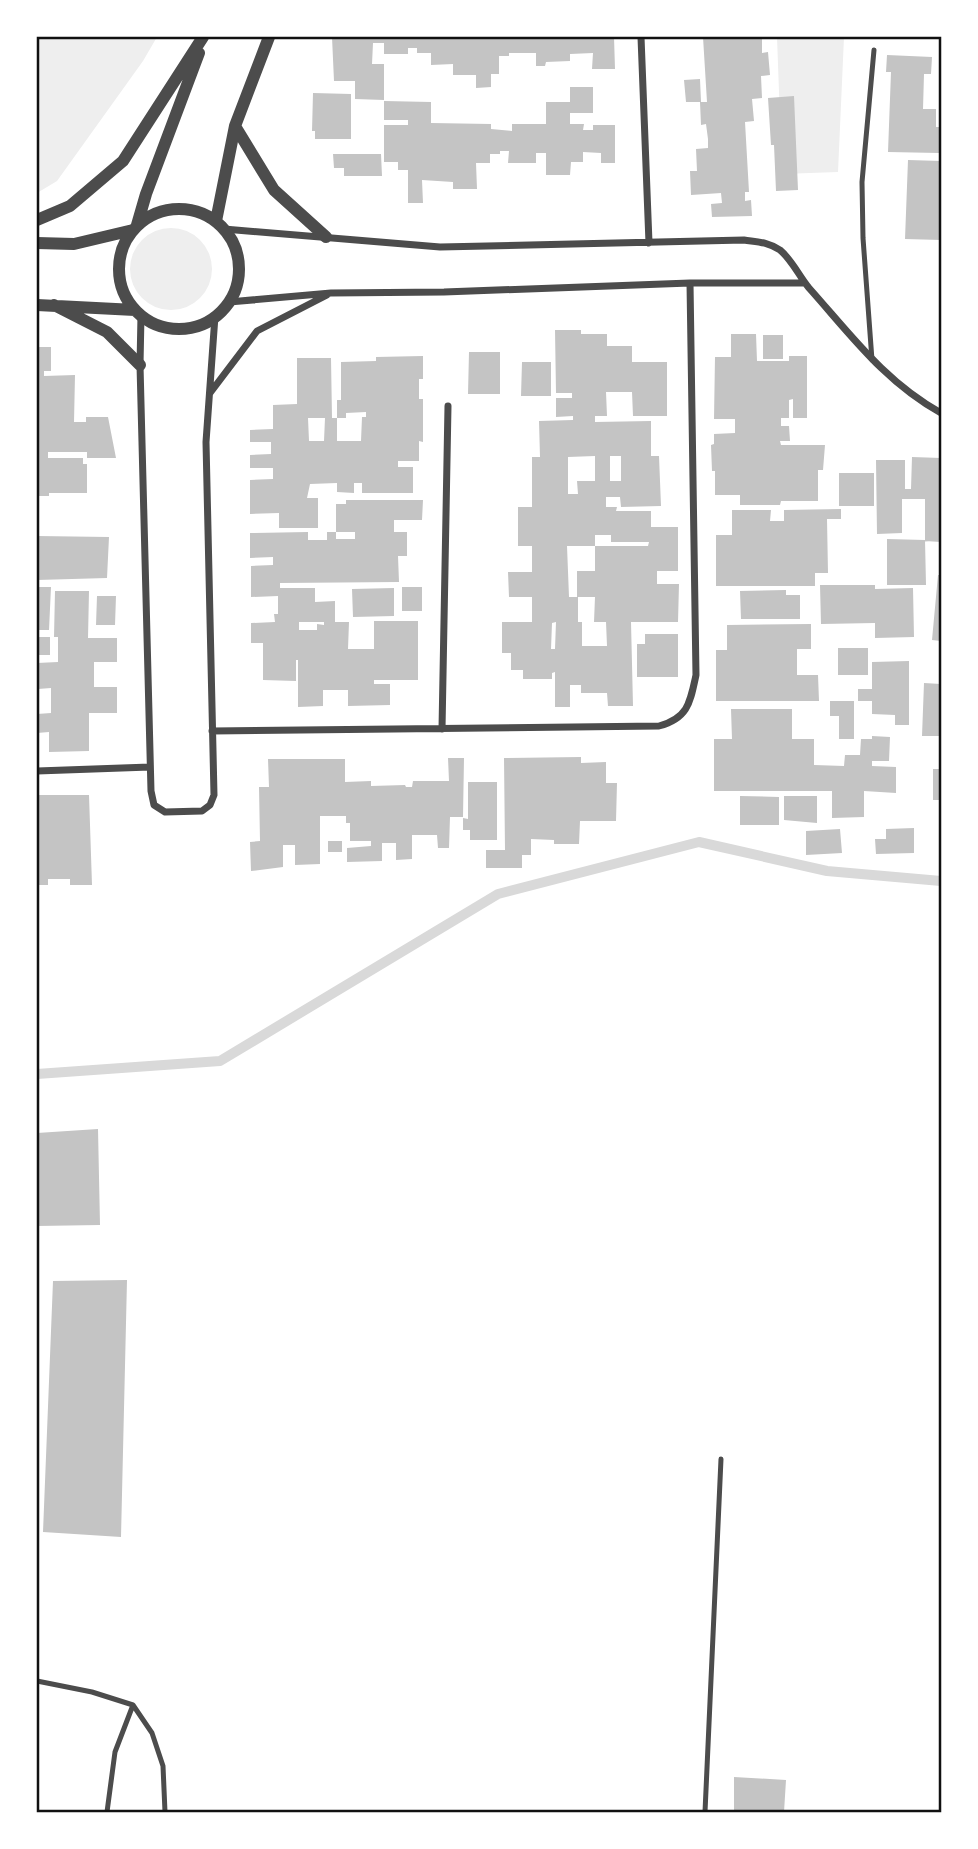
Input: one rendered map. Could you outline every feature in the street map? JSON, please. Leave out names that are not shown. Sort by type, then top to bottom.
[{"type":"street","points":[[37,220],[70,206],[123,161],[204,37]]},
{"type":"street","points":[[204,37],[135,228],[124,245],[119,262],[125,296],[138,312],[155,323],[178,328],[202,324],[215,316],[229,302],[237,284],[239,265],[234,246],[220,225],[235,125],[269,37]]},
{"type":"street","points":[[641,37],[649,243]]},
{"type":"street","points":[[235,125],[274,190],[326,237]]},
{"type":"street","points":[[37,243],[74,244],[135,228],[155,213],[176,208],[197,211],[220,225],[440,247],[744,240],[765,242],[779,250],[872,360],[903,390],[941,413]]},
{"type":"street","points":[[229,302],[331,293],[690,283],[805,283]]},
{"type":"street","points":[[212,731],[659,726],[672,722],[683,714],[691,698],[696,675],[690,283]]},
{"type":"street","points":[[210,393],[257,331],[331,293]]},
{"type":"street","points":[[37,305],[138,312]]},
{"type":"street","points":[[54,305],[107,332],[140,365]]},
{"type":"street","points":[[138,312],[150,767],[152,800],[165,812],[202,811],[210,805],[214,795],[206,442],[215,316]]},
{"type":"street","points":[[442,729],[448,406]]},
{"type":"street","points":[[37,771],[150,767]]},
{"type":"lane","points":[[872,360],[863,238],[862,182],[874,50]]},
{"type":"lane","points":[[705,1812],[721,1459]]},
{"type":"lane","points":[[37,1681],[92,1692],[133,1704],[152,1733],[163,1766],[165,1812]]},
{"type":"lane","points":[[107,1812],[116,1752],[133,1704]]},
{"type":"shaded area","points":[[37,37],[157,37],[143,61],[57,181],[37,193]]},
{"type":"shaded area","points":[[777,37],[844,37],[838,172],[782,174]]},
{"type":"shaded area","points":[[171,228],[187,231],[200,240],[209,253],[212,269],[209,285],[200,298],[187,307],[171,310],[155,307],[142,298],[133,285],[130,269],[133,253],[142,240],[155,231]]},
{"type":"building","points":[[332,37],[614,37],[615,69],[592,69],[593,53],[570,54],[570,61],[546,62],[545,66],[536,66],[536,53],[509,53],[509,56],[499,56],[499,74],[491,74],[491,87],[476,88],[476,75],[453,75],[453,64],[431,65],[431,53],[417,53],[417,48],[408,48],[408,54],[384,54],[384,43],[373,43],[372,64],[384,64],[384,100],[355,99],[355,81],[334,81]]},
{"type":"building","points":[[703,37],[762,37],[762,53],[768,52],[770,75],[761,76],[762,98],[752,99],[754,121],[745,122],[749,192],[745,192],[745,201],[751,200],[752,216],[712,217],[711,204],[722,203],[721,193],[691,195],[690,171],[697,171],[696,149],[708,148],[708,139],[706,124],[701,125],[700,102],[686,102],[684,80],[700,79],[701,102],[707,102]]},
{"type":"building","points":[[887,55],[932,57],[931,74],[924,74],[923,109],[936,109],[936,127],[940,127],[939,153],[888,152],[891,72],[886,72]]},
{"type":"building","points":[[570,87],[593,87],[593,113],[570,113],[570,124],[584,124],[583,130],[593,130],[593,125],[615,125],[615,163],[601,163],[601,153],[583,152],[583,162],[571,162],[570,175],[546,175],[546,153],[536,153],[536,163],[508,163],[509,151],[500,151],[500,154],[490,154],[490,163],[476,163],[477,189],[453,189],[453,182],[422,180],[423,203],[408,203],[408,170],[398,170],[398,162],[384,162],[384,125],[408,125],[408,120],[384,120],[384,101],[431,102],[431,123],[491,124],[491,129],[512,131],[512,124],[546,124],[546,102],[570,102]]},
{"type":"building","points":[[313,93],[351,94],[351,139],[315,139],[315,131],[312,131]]},
{"type":"building","points":[[794,96],[798,190],[776,191],[768,98]]},
{"type":"building","points":[[333,154],[381,154],[382,176],[344,176],[344,168],[334,168]]},
{"type":"building","points":[[908,160],[941,161],[941,240],[905,239]]},
{"type":"building","points":[[555,330],[607,334],[607,346],[632,346],[632,362],[667,362],[667,416],[633,416],[632,392],[606,392],[607,416],[595,416],[595,422],[651,421],[651,456],[659,456],[661,506],[621,507],[620,497],[606,497],[606,507],[617,507],[616,511],[651,511],[651,527],[678,527],[678,571],[657,571],[657,584],[679,584],[678,622],[631,622],[633,706],[608,706],[607,693],[581,693],[581,685],[570,685],[570,707],[555,707],[555,672],[552,673],[552,679],[523,679],[523,670],[511,670],[511,653],[502,653],[502,622],[532,622],[532,597],[509,597],[508,572],[532,572],[532,546],[518,546],[518,507],[532,507],[532,457],[540,457],[539,421],[573,420],[573,416],[556,417],[556,398],[572,398],[572,393],[556,393]],"holes":[[[595,456],[595,481],[577,481],[578,494],[568,494],[568,457]],[[610,456],[621,456],[621,481],[610,481]],[[595,535],[611,535],[611,542],[649,542],[648,546],[595,546]],[[567,546],[595,546],[595,571],[577,571],[577,597],[569,597]],[[578,597],[595,597],[594,622],[606,622],[607,646],[582,646],[582,622],[578,622]],[[556,622],[555,649],[551,649],[552,623]]]},
{"type":"building","points":[[731,334],[756,334],[757,361],[789,361],[789,356],[807,356],[807,418],[793,418],[793,399],[789,400],[789,418],[781,418],[781,426],[789,426],[790,441],[780,441],[781,445],[825,445],[823,470],[818,470],[818,501],[740,505],[740,495],[715,495],[711,445],[714,444],[714,434],[735,433],[735,419],[714,419],[715,357],[731,357]]},
{"type":"building","points":[[763,335],[783,335],[783,359],[763,359]]},
{"type":"building","points":[[37,347],[51,347],[51,371],[44,371],[44,376],[75,375],[74,422],[86,422],[86,417],[108,417],[116,458],[87,458],[87,452],[48,452],[48,458],[83,458],[83,464],[87,464],[87,493],[49,493],[49,496],[37,496]]},
{"type":"building","points":[[469,352],[500,352],[500,394],[468,394]]},
{"type":"building","points":[[423,356],[423,379],[419,379],[419,399],[423,399],[423,442],[419,441],[419,461],[398,461],[398,467],[413,467],[413,493],[362,493],[362,483],[354,483],[354,493],[337,492],[337,483],[310,484],[307,498],[318,498],[318,528],[279,528],[279,513],[250,514],[250,480],[273,479],[273,468],[250,468],[250,455],[271,454],[271,442],[250,442],[250,430],[273,429],[273,405],[297,404],[297,358],[331,358],[332,418],[337,418],[337,400],[341,400],[341,362],[376,361],[376,357]],"holes":[[[366,412],[366,417],[362,417],[361,441],[337,441],[337,418],[346,418],[346,413]],[[308,418],[325,418],[324,441],[309,441]]]},
{"type":"building","points":[[522,362],[551,362],[551,396],[521,396]]},
{"type":"building","points":[[912,457],[941,458],[941,542],[925,541],[925,499],[902,499],[902,533],[877,534],[876,460],[905,460],[905,489],[911,489]]},
{"type":"building","points":[[839,473],[874,473],[874,506],[839,506]]},
{"type":"building","points":[[346,500],[423,500],[422,520],[394,520],[394,532],[407,532],[407,556],[398,556],[399,582],[280,583],[280,588],[315,588],[315,602],[335,601],[335,622],[349,622],[348,649],[374,649],[374,621],[418,621],[418,680],[374,680],[374,684],[390,684],[390,705],[348,706],[348,690],[323,690],[323,706],[298,707],[298,660],[296,681],[263,680],[263,643],[251,643],[251,623],[275,622],[278,596],[251,597],[251,566],[273,565],[273,557],[250,558],[250,533],[308,532],[308,540],[327,540],[327,532],[336,532],[336,504],[346,504]],"holes":[[[336,532],[355,532],[355,539],[336,539]],[[299,622],[324,622],[324,625],[317,624],[317,630],[299,630]]]},
{"type":"building","points":[[841,509],[841,519],[827,519],[828,573],[815,573],[815,586],[716,586],[716,535],[732,535],[732,510],[771,510],[770,521],[784,521],[784,510]]},
{"type":"building","points":[[37,536],[109,537],[107,578],[37,580]]},
{"type":"building","points":[[887,539],[925,540],[926,585],[887,585]]},
{"type":"building","points":[[938,575],[941,575],[941,641],[932,640]]},
{"type":"building","points":[[820,585],[875,585],[875,589],[913,588],[914,637],[875,638],[875,623],[821,624]]},
{"type":"building","points":[[37,587],[51,587],[49,630],[37,630]]},
{"type":"building","points":[[402,587],[422,587],[422,611],[402,611]]},
{"type":"building","points":[[394,588],[394,616],[353,617],[352,589]]},
{"type":"building","points":[[786,590],[786,595],[800,595],[800,619],[741,619],[740,591]]},
{"type":"building","points":[[55,591],[89,591],[88,638],[117,638],[117,662],[94,662],[94,687],[117,687],[117,713],[89,713],[89,751],[49,752],[49,732],[37,733],[37,714],[51,713],[51,688],[38,689],[37,663],[58,662],[58,637],[54,637]]},
{"type":"building","points":[[97,596],[116,596],[115,625],[96,625]]},
{"type":"building","points":[[811,624],[811,649],[797,649],[797,675],[818,675],[819,701],[716,701],[716,650],[727,650],[727,625]]},
{"type":"building","points":[[645,634],[678,634],[678,677],[637,677],[637,644],[645,644]]},
{"type":"building","points":[[37,637],[50,637],[50,655],[37,655]]},
{"type":"building","points":[[838,648],[868,648],[868,675],[838,675]]},
{"type":"building","points":[[909,661],[909,725],[895,725],[895,715],[872,714],[872,701],[858,701],[858,689],[872,689],[872,662]]},
{"type":"building","points":[[924,683],[941,684],[941,736],[922,736]]},
{"type":"building","points":[[830,701],[854,701],[854,739],[839,739],[839,716],[830,716]]},
{"type":"building","points":[[731,709],[792,709],[792,739],[814,739],[814,765],[844,766],[845,755],[860,755],[861,739],[872,739],[872,736],[890,737],[889,761],[872,761],[872,766],[896,767],[896,793],[864,791],[864,817],[832,818],[832,791],[714,791],[714,739],[732,739]]},
{"type":"building","points":[[581,757],[581,763],[606,762],[606,783],[617,783],[616,821],[580,821],[579,844],[554,844],[554,840],[531,839],[531,855],[522,855],[522,868],[486,868],[486,850],[505,850],[504,758]]},
{"type":"building","points":[[448,758],[464,758],[463,817],[450,817],[449,848],[438,848],[437,835],[412,835],[412,859],[396,860],[396,843],[382,843],[382,861],[347,862],[347,848],[371,846],[371,841],[350,841],[350,823],[346,823],[346,816],[320,816],[320,864],[295,865],[295,845],[283,845],[283,867],[251,871],[250,842],[260,841],[259,787],[269,787],[268,759],[345,759],[345,782],[371,781],[371,786],[412,787],[413,781],[449,781]]},
{"type":"building","points":[[933,769],[941,769],[941,800],[933,800]]},
{"type":"building","points":[[468,782],[497,782],[497,840],[470,840],[470,830],[463,830],[463,818],[468,819]]},
{"type":"building","points":[[37,795],[89,795],[92,885],[70,885],[70,879],[48,879],[48,885],[37,885]]},
{"type":"building","points":[[740,796],[779,797],[779,825],[740,825]]},
{"type":"building","points":[[784,796],[817,796],[817,823],[784,820]]},
{"type":"building","points":[[914,828],[914,853],[876,854],[875,839],[886,839],[886,829]]},
{"type":"building","points":[[840,829],[842,853],[806,855],[806,831]]},
{"type":"building","points":[[328,841],[342,841],[342,852],[328,852]]},
{"type":"building","points":[[98,1129],[100,1225],[37,1226],[37,1133]]},
{"type":"building","points":[[127,1280],[121,1537],[43,1532],[53,1281]]},
{"type":"building","points":[[734,1777],[786,1780],[784,1812],[734,1812]]},
{"type":"waterway","points":[[37,1074],[220,1061],[498,894],[699,842],[827,871],[941,881]]}]
